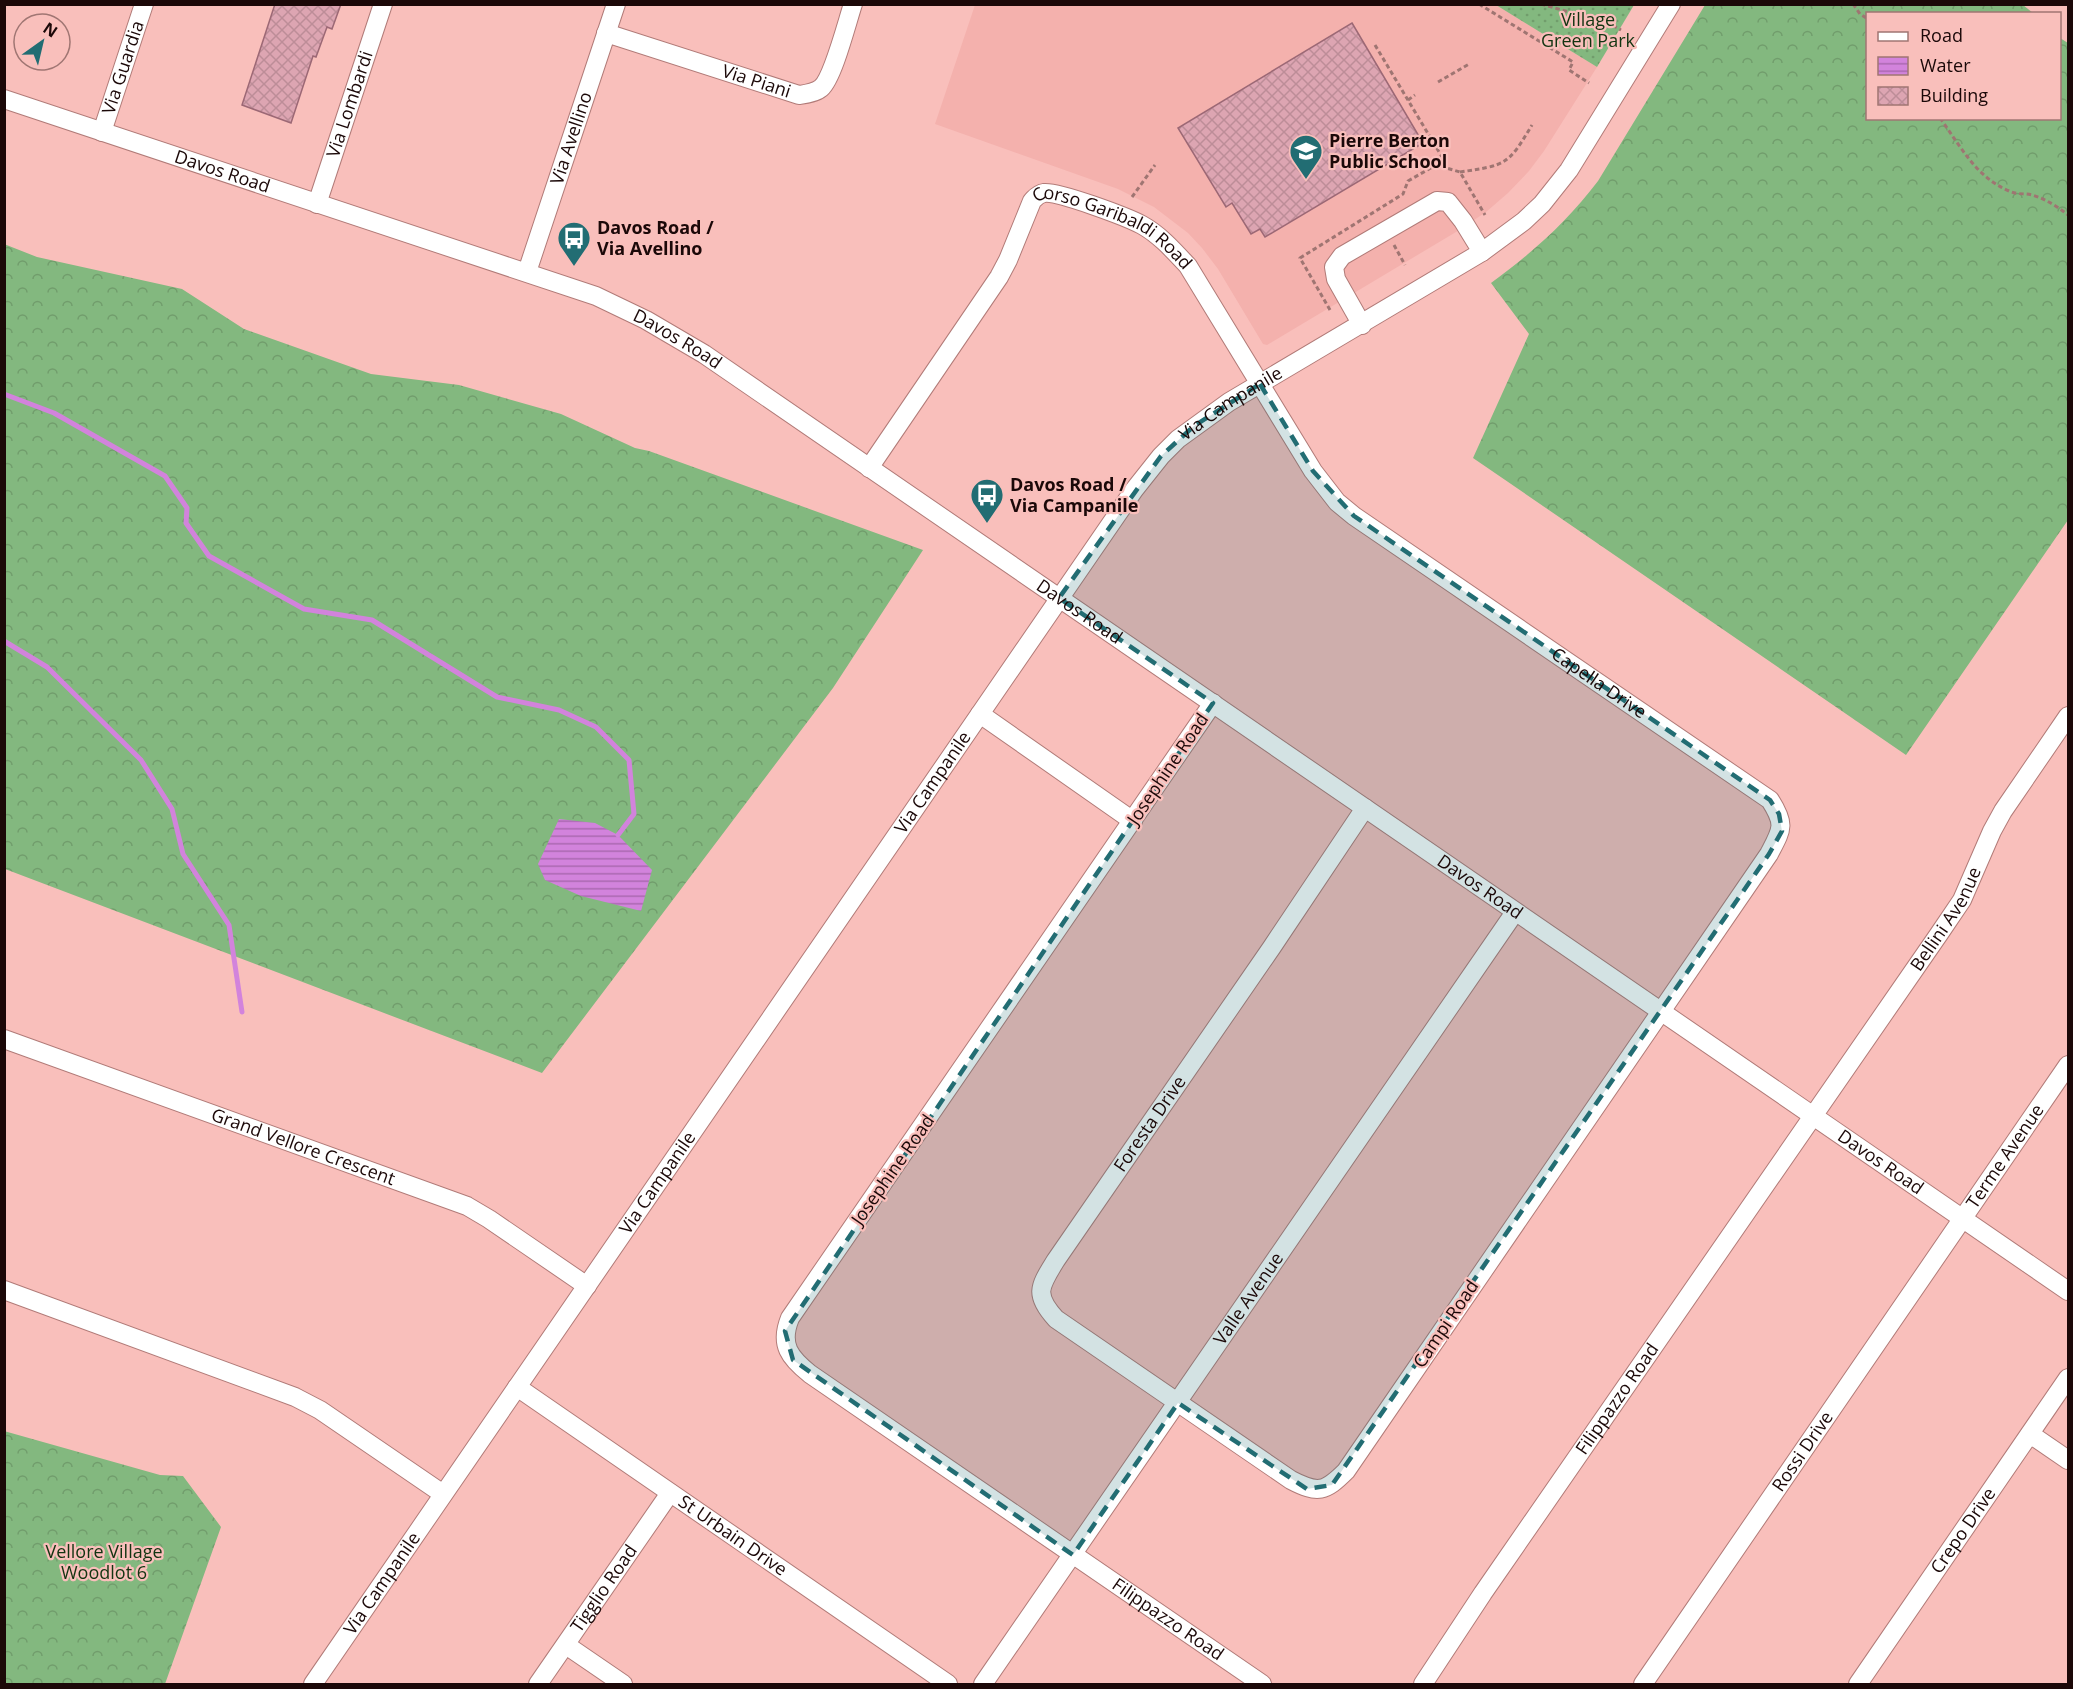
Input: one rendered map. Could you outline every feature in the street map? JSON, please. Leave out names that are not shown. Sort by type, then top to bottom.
[{"type":"street","name":"Via Guardia","points":[[102,132],[144,4]]},
{"type":"street","name":"Via Lombardi","points":[[317,204],[383,4]]},
{"type":"street","name":"Via Avellino","points":[[527,272],[616,4]]},
{"type":"street","name":"Via Piani","points":[[606,33],[799,95],[812,93],[822,87],[825,82],[853,4]]},
{"type":"street","name":"Via Campanile","points":[[314,1684],[822,947],[1059,598],[1134,490],[1161,456],[1194,426],[1229,402],[1482,252],[1524,221],[1542,204],[1564,176],[1671,4]]},
{"type":"street","name":"Davos Road","points":[[4,99],[527,272],[596,296],[646,320],[704,354],[2068,1291]]},
{"type":"street","name":"Corso Garibaldi Road","points":[[869,468],[999,277],[1032,201],[1038,195],[1045,193],[1053,193],[1119,214],[1142,225],[1165,243],[1188,266],[1260,384]]},
{"type":"street","points":[[1362,325],[1336,279],[1334,267],[1342,256],[1437,201],[1448,202],[1482,252]]},
{"type":"street","name":"Capella Drive","points":[[1260,384],[1313,471],[1338,502],[1354,516],[1770,800],[1779,814],[1782,831],[1770,854],[1661,1012]]},
{"type":"street","name":"Josephine Road","points":[[1073,1555],[810,1374],[793,1360],[786,1346],[785,1331],[790,1318],[1213,703]]},
{"type":"street","points":[[980,714],[1133,820]]},
{"type":"street","name":"Bellini Avenue","points":[[1814,1116],[1962,900],[1992,831],[2068,716]]},
{"type":"street","name":"Foresta Drive","points":[[1178,1403],[1056,1319],[1044,1306],[1041,1293],[1044,1280],[1365,808]]},
{"type":"street","name":"Valle Avenue","points":[[983,1684],[1515,912]]},
{"type":"street","name":"Campi Road","points":[[1178,1403],[1307,1489],[1320,1489],[1332,1485],[1346,1470],[1661,1012]]},
{"type":"street","name":"Grand Vellore Crescent","points":[[4,1039],[467,1206],[587,1286]]},
{"type":"street","name":"Terme Avenue","points":[[1963,1219],[2068,1065]]},
{"type":"street","name":"Filippazzo Road","points":[[1423,1684],[1483,1593],[1814,1116]]},
{"type":"street","name":"Rossi Drive","points":[[1643,1684],[1963,1219]]},
{"type":"street","points":[[4,1290],[295,1397],[320,1410],[443,1494]]},
{"type":"street","name":"Crepo Drive","points":[[1858,1684],[2068,1378]]},
{"type":"street","name":"St Urbain Drive","points":[[517,1387],[948,1684]]},
{"type":"street","points":[[2030,1434],[2068,1460]]},
{"type":"street","name":"Tigglio Road","points":[[538,1684],[670,1493]]},
{"type":"street","name":"Filippazzo Road","points":[[1073,1555],[1262,1684]]},
{"type":"street","points":[[566,1645],[623,1684]]},
{"type":"path","points":[[1479,4],[1573,62],[1569,70],[1589,83]]},
{"type":"path","points":[[1540,4],[1610,24],[1621,30]]},
{"type":"path","points":[[1853,4],[1866,18]]},
{"type":"path","points":[[1375,45],[1449,169]]},
{"type":"path","points":[[1438,82],[1469,64]]},
{"type":"path","points":[[1408,100],[1415,95]]},
{"type":"path","points":[[1941,120],[1986,179],[2012,193],[2032,195],[2055,205],[2068,215]]},
{"type":"path","points":[[1460,172],[1504,162],[1517,150],[1532,125]]},
{"type":"path","points":[[1132,197],[1155,165]]},
{"type":"path","points":[[1390,239],[1405,265]]},
{"type":"highlighted area","points":[[1260,384],[1313,471],[1354,516],[1770,800],[1779,814],[1782,831],[1769,854],[1332,1485],[1307,1489],[1178,1403],[1073,1555],[793,1360],[785,1331],[1213,703],[1059,598],[1161,456],[1194,426]]},
{"type":"shaded area","name":"Pierre Berton Public School","points":[[975,5],[1496,5],[1597,67],[1529,171],[1486,212],[1267,345],[1263,344],[1218,269],[1202,248],[1188,233],[1154,207],[1118,189],[935,124]]},
{"type":"green space","name":"Village Green Park","points":[[1496,5],[1634,5],[1597,67]]},
{"type":"green space","points":[[1705,5],[2023,5],[2032,12],[1866,12],[1866,120],[2061,120],[2061,39],[2068,43],[2068,520],[1906,755],[1473,458],[1529,334],[1491,283],[1548,236],[1598,181]]},
{"type":"green space","points":[[4,244],[37,257],[182,289],[244,329],[371,374],[459,385],[561,414],[635,448],[649,451],[923,550],[833,688],[542,1073],[5,869]]},
{"type":"green space","name":"Vellore Village Woodlot 6","points":[[4,1431],[160,1475],[183,1476],[221,1527],[165,1684],[5,1684]]},
{"type":"water","points":[[559,819],[595,823],[618,835],[652,870],[641,911],[581,896],[545,880],[538,864]]},
{"type":"building","points":[[275,4],[341,4],[332,29],[327,27],[316,57],[313,56],[291,123],[242,105]]},
{"type":"building","points":[[1352,23],[1423,143],[1265,237],[1260,229],[1251,234],[1232,203],[1226,207],[1178,128]]},
{"type":"waterway","points":[[4,394],[54,413],[165,476],[187,508],[186,523],[209,556],[304,609],[372,620],[497,697],[559,710],[596,727],[629,760],[634,814],[618,835]]},
{"type":"waterway","points":[[4,641],[47,667],[141,760],[172,809],[183,854],[229,925],[242,1012]]},
{"type":"place","name":"Pierre Berton Public School","points":[[1306,180]]},
{"type":"place","name":"Davos Road / Via Avellino","points":[[574,267]]},
{"type":"place","name":"Davos Road / Via Campanile","points":[[987,524]]}]
